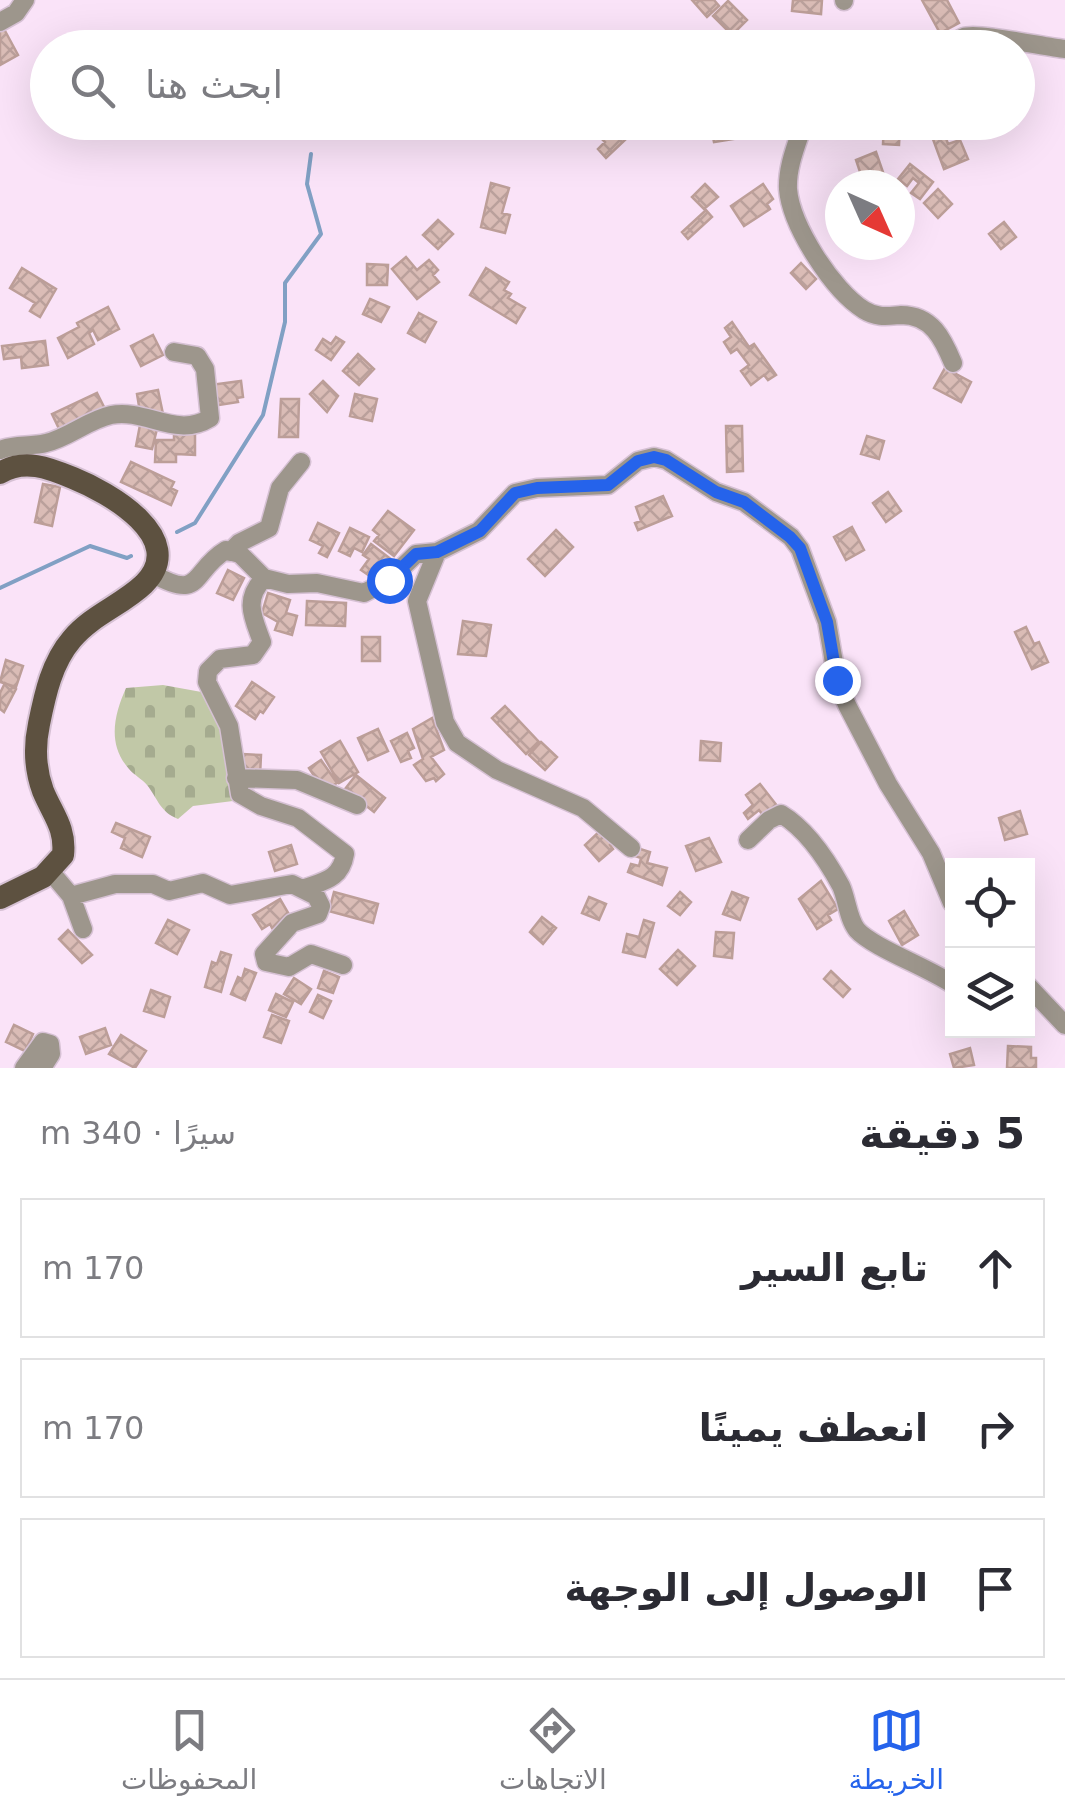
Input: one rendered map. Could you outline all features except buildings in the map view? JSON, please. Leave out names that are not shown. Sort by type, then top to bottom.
[{"type":"main road","points":[[0,473],[26,465],[49,468],[115,498],[145,525],[155,544],[157,560],[153,574],[140,588],[96,615],[72,638],[56,662],[35,748],[36,769],[62,827],[63,855],[50,871],[0,898]]},
{"type":"street","points":[[0,22],[16,12],[25,0]]},
{"type":"street","points":[[1035,46],[1065,48]]},
{"type":"street","points":[[798,140],[790,162],[788,192],[813,258],[862,310],[882,317],[906,315],[927,322],[941,335],[953,364]]},
{"type":"street","points":[[0,450],[47,443],[113,414],[169,426],[198,426],[210,418],[205,369],[197,356],[174,352]]},
{"type":"street","points":[[153,574],[174,586],[188,586],[200,578],[209,560],[226,550],[240,554],[264,578],[364,594],[389,580],[416,554],[437,552],[480,531],[515,493],[537,488],[608,485],[638,461],[654,457],[666,460],[716,492],[744,502],[800,548],[827,622],[837,680],[847,704],[888,784],[931,853],[945,887]]},
{"type":"street","points":[[230,552],[269,528],[280,488],[301,462]]},
{"type":"street","points":[[437,552],[417,600],[445,722],[457,743],[496,770],[583,808],[631,848]]},
{"type":"street","points":[[264,578],[253,590],[250,608],[262,642],[254,655],[220,659],[208,671],[207,682],[229,726],[240,794],[260,806],[298,818],[345,854],[336,876],[303,889]]},
{"type":"street","points":[[236,778],[297,780],[357,805]]},
{"type":"street","points":[[748,840],[769,820],[782,814],[799,825],[841,887],[856,929],[880,946],[945,979]]},
{"type":"street","points":[[50,871],[72,896],[83,928]]},
{"type":"street","points":[[72,896],[115,884],[154,884],[170,891],[203,883],[230,894],[292,884],[316,896],[322,906],[318,914],[292,923],[264,954],[266,962],[289,966],[311,954],[343,965]]},
{"type":"street","points":[[1036,1006],[1065,1024]]},
{"type":"street","points":[[24,1068],[43,1042],[50,1044],[51,1054],[42,1068]]},
{"type":"green space","points":[[163,685],[207,693],[228,738],[233,801],[193,806],[178,819],[163,809],[122,759],[115,729],[126,688]]},
{"type":"waterway","points":[[177,532],[195,523],[263,415],[285,322],[285,283],[321,234],[307,184],[311,154]]},
{"type":"waterway","points":[[0,588],[90,546],[131,556]]},
{"type":"route","points":[[389,580],[416,554],[437,552],[480,531],[515,493],[537,488],[608,485],[638,461],[654,457],[666,460],[716,492],[744,502],[800,548],[827,622],[837,680]]}]
